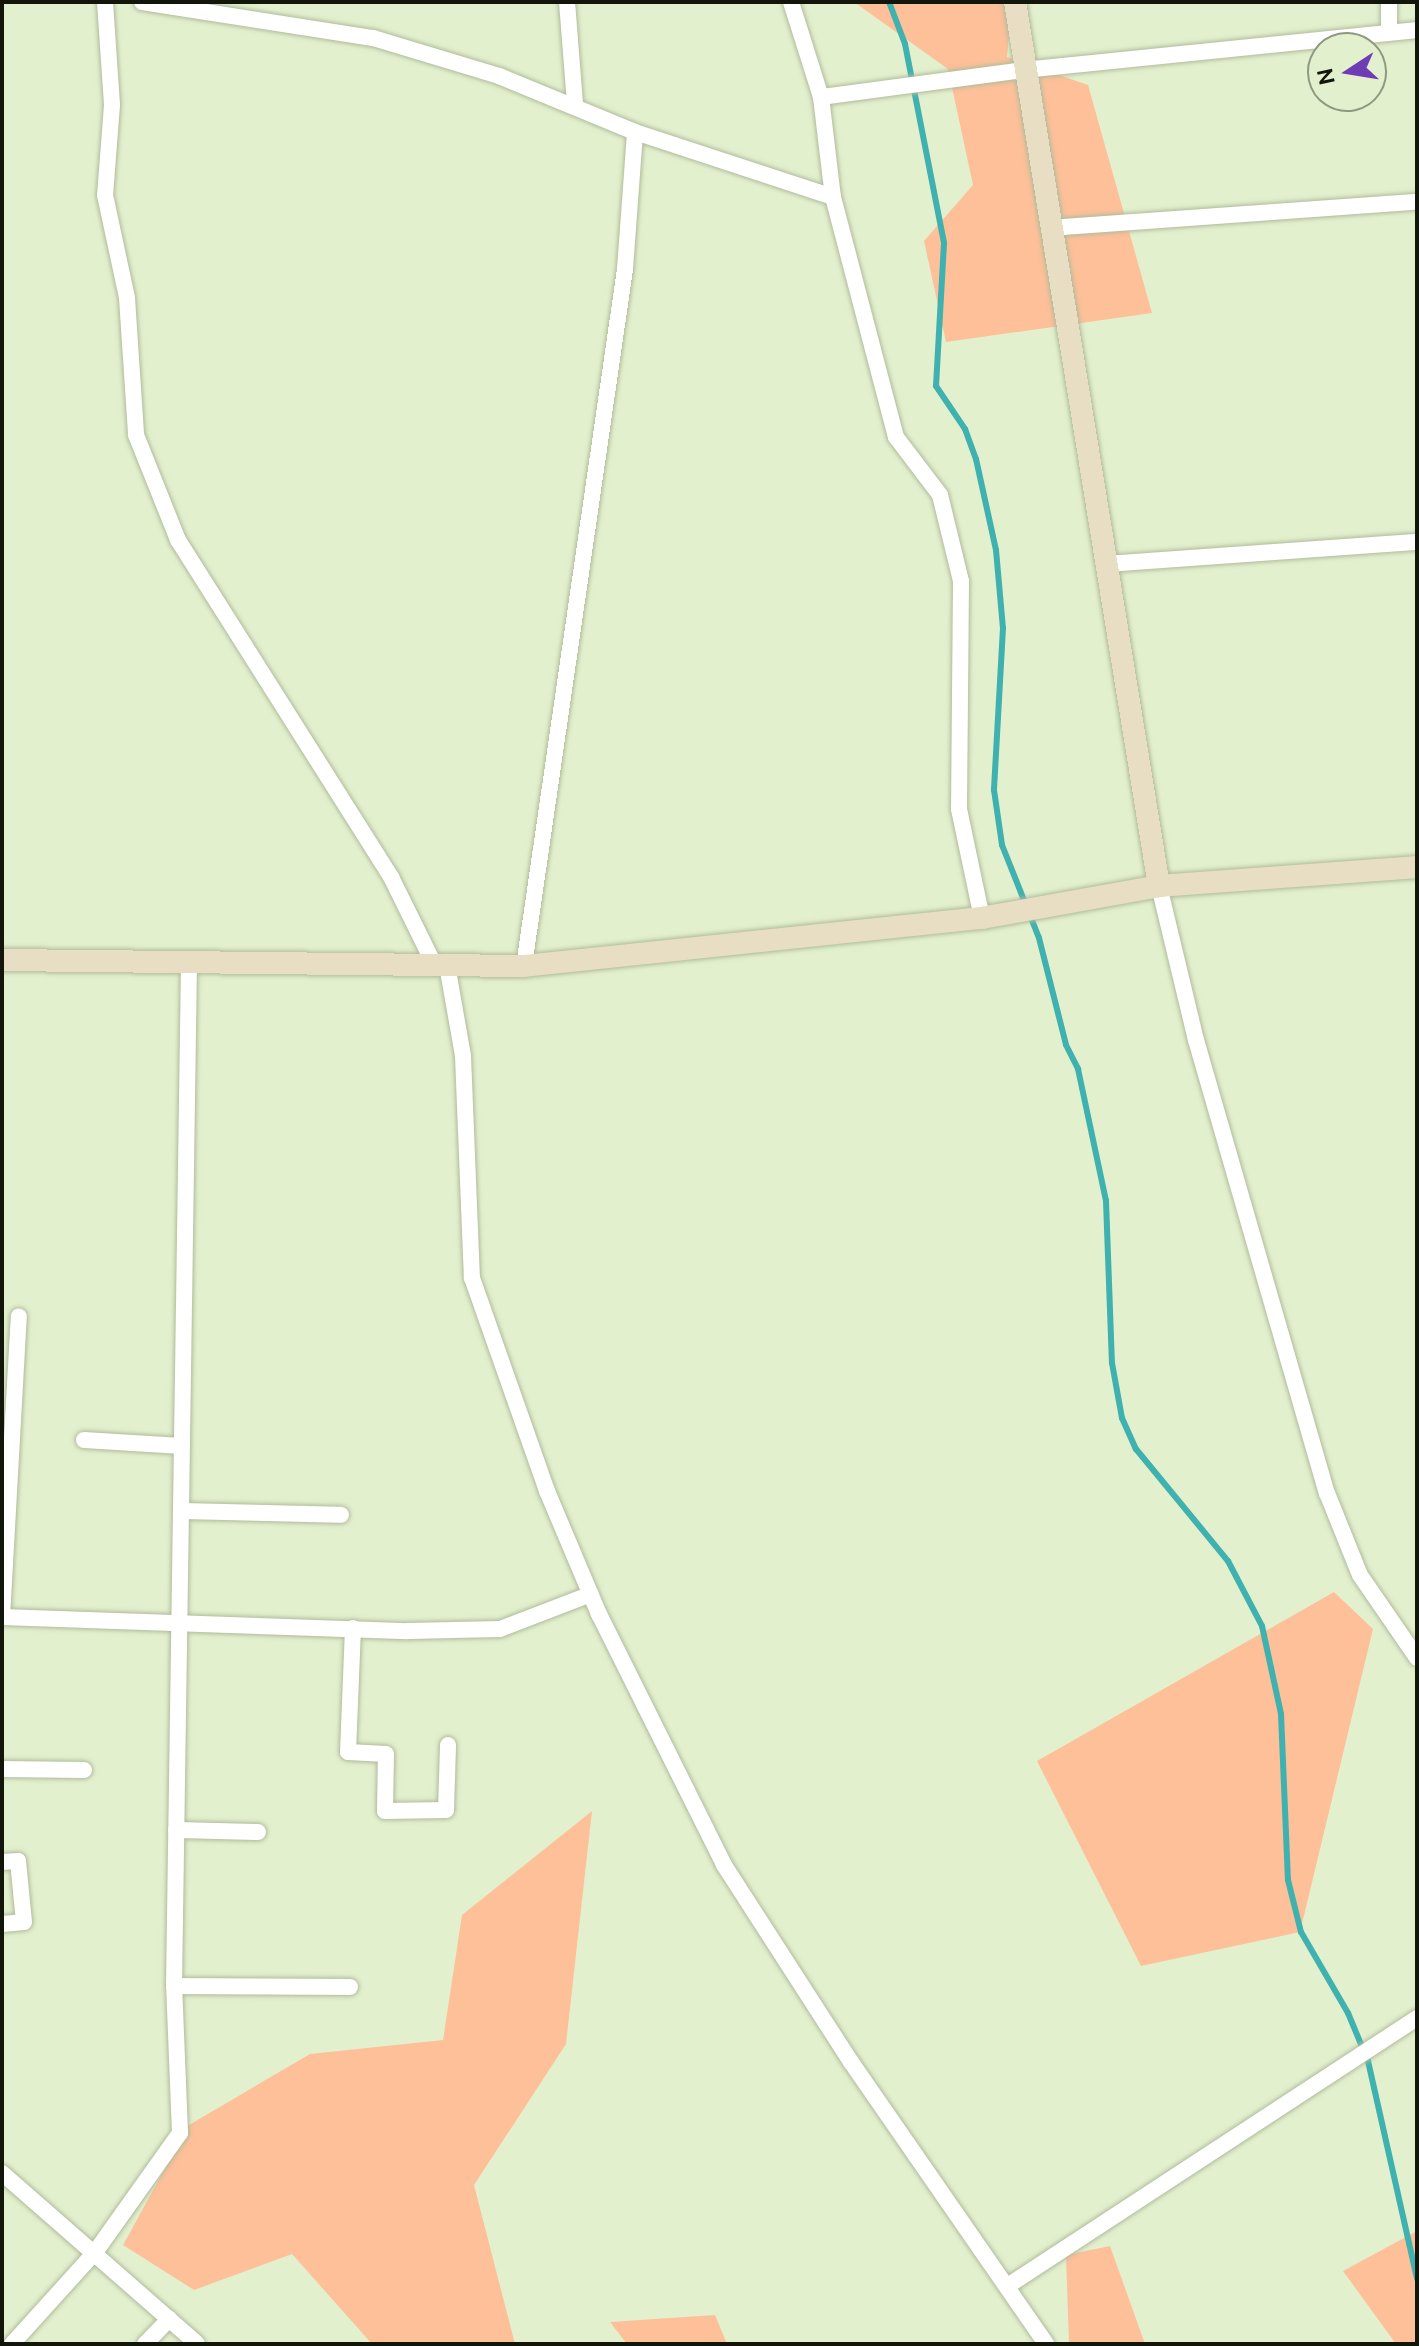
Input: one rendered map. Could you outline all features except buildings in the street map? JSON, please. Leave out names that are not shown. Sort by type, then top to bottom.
[{"type":"street","points":[[105,2],[112,105],[105,195],[127,298],[136,435],[178,540],[391,877],[440,964],[463,1056],[472,1278],[547,1491],[591,1594],[724,1865],[851,2062],[1009,2285],[1046,2344]]},
{"type":"street","points":[[142,2],[373,38],[575,103],[635,132],[833,197]]},
{"type":"street","points":[[567,2],[575,103]]},
{"type":"street","points":[[791,2],[821,97],[833,197],[896,437],[940,495],[961,581],[959,809],[982,918]]},
{"type":"street","points":[[1015,2],[1159,886],[1196,1040],[1327,1493],[1360,1575],[1417,1658]]},
{"type":"street","points":[[1389,2],[1389,32]]},
{"type":"street","points":[[821,97],[1024,70],[1417,30]]},
{"type":"street","points":[[524,966],[625,269],[635,132]]},
{"type":"street","points":[[1050,228],[1417,202]]},
{"type":"street","points":[[1107,564],[1417,542]]},
{"type":"street","points":[[2,960],[524,966],[982,918],[1159,886],[1417,867]]},
{"type":"street","points":[[12,2344],[96,2251],[180,2133],[174,1986],[189,960]]},
{"type":"street","points":[[19,1316],[8,1414],[2,1617],[179,1619],[353,1628],[500,1629],[591,1594]]},
{"type":"street","points":[[84,1440],[182,1446]]},
{"type":"street","points":[[181,1511],[341,1515]]},
{"type":"street","points":[[353,1628],[348,1752],[386,1754],[385,1811],[446,1810],[448,1745]]},
{"type":"street","points":[[2,1769],[84,1770]]},
{"type":"street","points":[[176,1830],[258,1832]]},
{"type":"street","points":[[2,1862],[18,1861],[24,1922],[2,1924]]},
{"type":"street","points":[[174,1986],[350,1987]]},
{"type":"street","points":[[1009,2285],[1417,2018]]},
{"type":"street","points":[[2,2173],[96,2251],[197,2344]]},
{"type":"street","points":[[145,2344],[169,2319]]},
{"type":"shaded area","points":[[854,2],[1012,2],[1007,57],[1088,85],[1152,313],[946,342],[924,241],[973,185],[948,69]]},
{"type":"shaded area","points":[[1334,1592],[1373,1629],[1300,1932],[1141,1966],[1037,1761]]},
{"type":"shaded area","points":[[592,1811],[566,2044],[474,2185],[515,2344],[372,2344],[292,2254],[194,2290],[123,2245],[189,2125],[310,2054],[443,2040],[462,1915]]},
{"type":"shaded area","points":[[1417,2231],[1417,2344],[1396,2344],[1343,2271]]},
{"type":"shaded area","points":[[1110,2246],[1145,2344],[1069,2344],[1066,2255]]},
{"type":"shaded area","points":[[715,2315],[727,2344],[627,2344],[610,2322]]},
{"type":"waterway","points":[[889,2],[905,44],[944,243],[936,386],[965,429],[976,459],[996,550],[1003,628],[994,790],[1002,845],[1039,938],[1066,1045],[1078,1069],[1106,1201],[1112,1363],[1122,1418],[1136,1449],[1228,1561],[1262,1626],[1281,1714],[1288,1880],[1301,1932],[1348,2013],[1368,2061],[1417,2279]]}]
